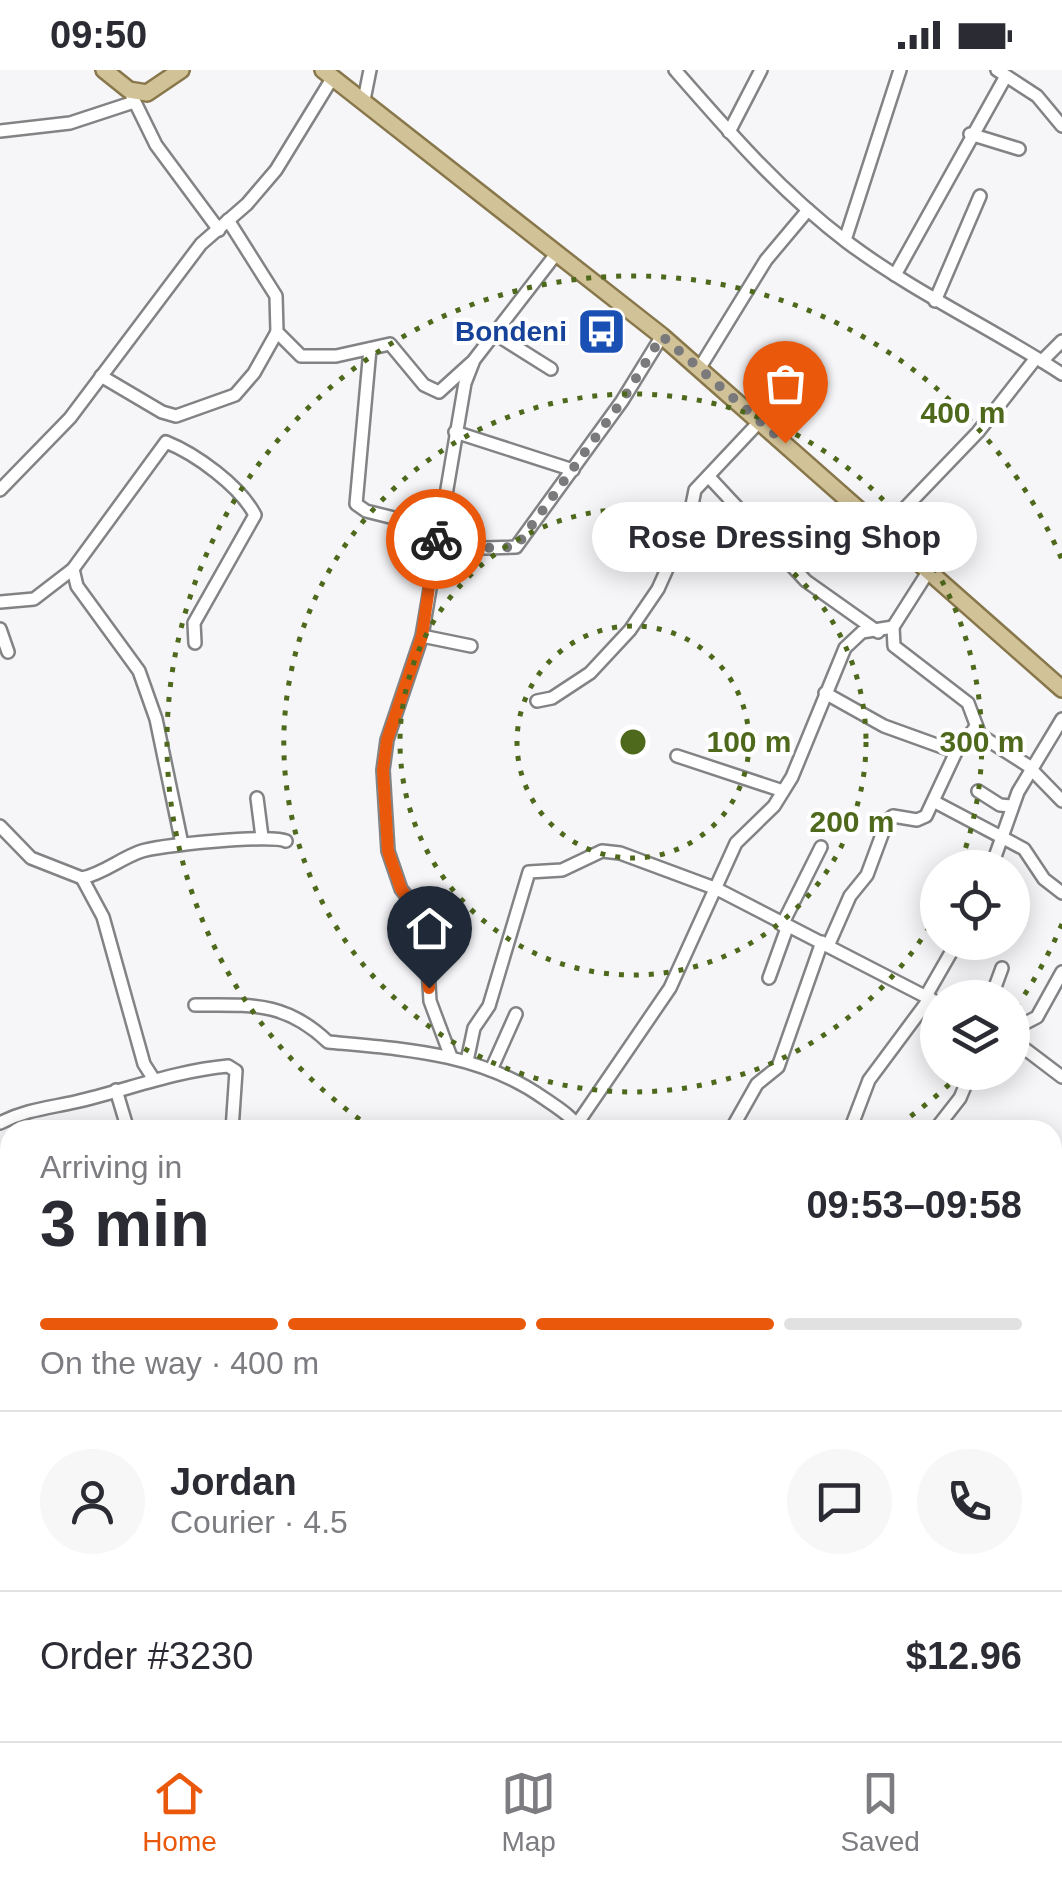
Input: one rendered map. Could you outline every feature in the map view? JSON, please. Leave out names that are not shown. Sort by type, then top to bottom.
[{"type":"main road","points":[[104,70],[131,96],[158,89],[181,70]]},
{"type":"main road","points":[[328,74],[662,336],[1062,689]]},
{"type":"street","points":[[364,100],[370,70]]},
{"type":"street","points":[[675,70],[754,163],[845,240],[936,301],[1062,374]]},
{"type":"street","points":[[728,132],[761,70]]},
{"type":"street","points":[[845,240],[900,70]]},
{"type":"street","points":[[895,275],[1002,73],[1038,96],[1062,126]]},
{"type":"street","points":[[0,490],[6,473],[70,418],[180,270],[276,170],[328,74]]},
{"type":"street","points":[[0,131],[70,123],[131,96],[156,145],[276,296],[280,306],[277,332],[254,373],[235,394],[213,406],[171,416],[101,376]]},
{"type":"street","points":[[970,134],[1019,149]]},
{"type":"street","points":[[936,301],[980,196]]},
{"type":"street","points":[[699,368],[766,260],[808,210]]},
{"type":"street","points":[[277,332],[302,356],[336,356],[395,346],[424,385],[439,392],[497,335],[556,254]]},
{"type":"street","points":[[497,335],[551,369]]},
{"type":"street","points":[[370,349],[356,504],[366,511],[485,548],[516,547],[662,336]]},
{"type":"street","points":[[882,532],[978,432],[1039,360],[1062,340]]},
{"type":"street","points":[[451,1057],[430,1002],[426,923],[401,889],[387,848],[384,756],[422,636],[455,432],[474,360]]},
{"type":"street","points":[[0,602],[34,599],[73,569],[166,442],[171,416]]},
{"type":"street","points":[[537,701],[552,698],[590,673],[638,621],[689,520],[695,490],[760,421]]},
{"type":"street","points":[[455,432],[572,470]]},
{"type":"street","points":[[166,442],[202,462],[254,515],[194,624],[195,642]]},
{"type":"street","points":[[710,478],[806,581],[878,632]]},
{"type":"street","points":[[73,569],[77,586],[139,671],[156,719],[182,844]]},
{"type":"street","points":[[928,572],[893,627],[894,646],[971,706],[975,728],[1030,769],[1062,801]]},
{"type":"street","points":[[584,1120],[656,1012],[741,836],[774,806],[783,792],[844,648],[862,632],[893,627]]},
{"type":"street","points":[[0,630],[8,652]]},
{"type":"street","points":[[422,636],[471,646]]},
{"type":"street","points":[[825,693],[884,726],[956,752]]},
{"type":"street","points":[[997,850],[1030,769],[1062,719]]},
{"type":"street","points":[[737,1120],[758,1084],[778,1067],[825,944],[850,896],[867,875],[890,817],[922,819],[936,802],[956,752],[975,728]]},
{"type":"street","points":[[677,756],[783,792]]},
{"type":"street","points":[[978,791],[1000,805],[1012,806]]},
{"type":"street","points":[[257,798],[262,838]]},
{"type":"street","points":[[936,802],[1026,851],[1044,879],[1062,893]]},
{"type":"street","points":[[0,826],[31,858],[82,878],[103,917],[144,1064],[153,1078]]},
{"type":"street","points":[[82,878],[139,852],[182,844],[262,838],[286,841]]},
{"type":"street","points":[[769,978],[784,926],[820,847]]},
{"type":"street","points":[[467,1061],[474,1028],[489,1006],[519,892],[531,870],[562,870],[610,850],[717,889],[920,993]]},
{"type":"street","points":[[998,980],[1002,968]]},
{"type":"street","points":[[1030,1021],[1037,1017],[1062,972]]},
{"type":"street","points":[[195,1005],[271,1006],[318,1031],[328,1042],[364,1042],[467,1061],[536,1092],[570,1120]]},
{"type":"street","points":[[854,1120],[869,1080],[920,1013]]},
{"type":"street","points":[[491,1070],[516,1014]]},
{"type":"street","points":[[1030,1053],[1062,1076]]},
{"type":"street","points":[[7,1120],[36,1108],[153,1078],[232,1067],[236,1080],[233,1120]]},
{"type":"street","points":[[116,1090],[125,1120]]},
{"type":"street","points":[[943,1120],[963,1090]]},
{"type":"way so far","points":[[436,539],[485,548],[516,547],[622,401],[662,336],[785,443]]},
{"type":"place","name":"Bondeni","points":[[602,331]]},
{"type":"place","name":"Rose Dressing Shop","points":[[785,443]]},
{"type":"route","points":[[429,988],[426,923],[419,908],[401,889],[388,851],[383,770],[387,740],[422,636],[436,539]]}]
